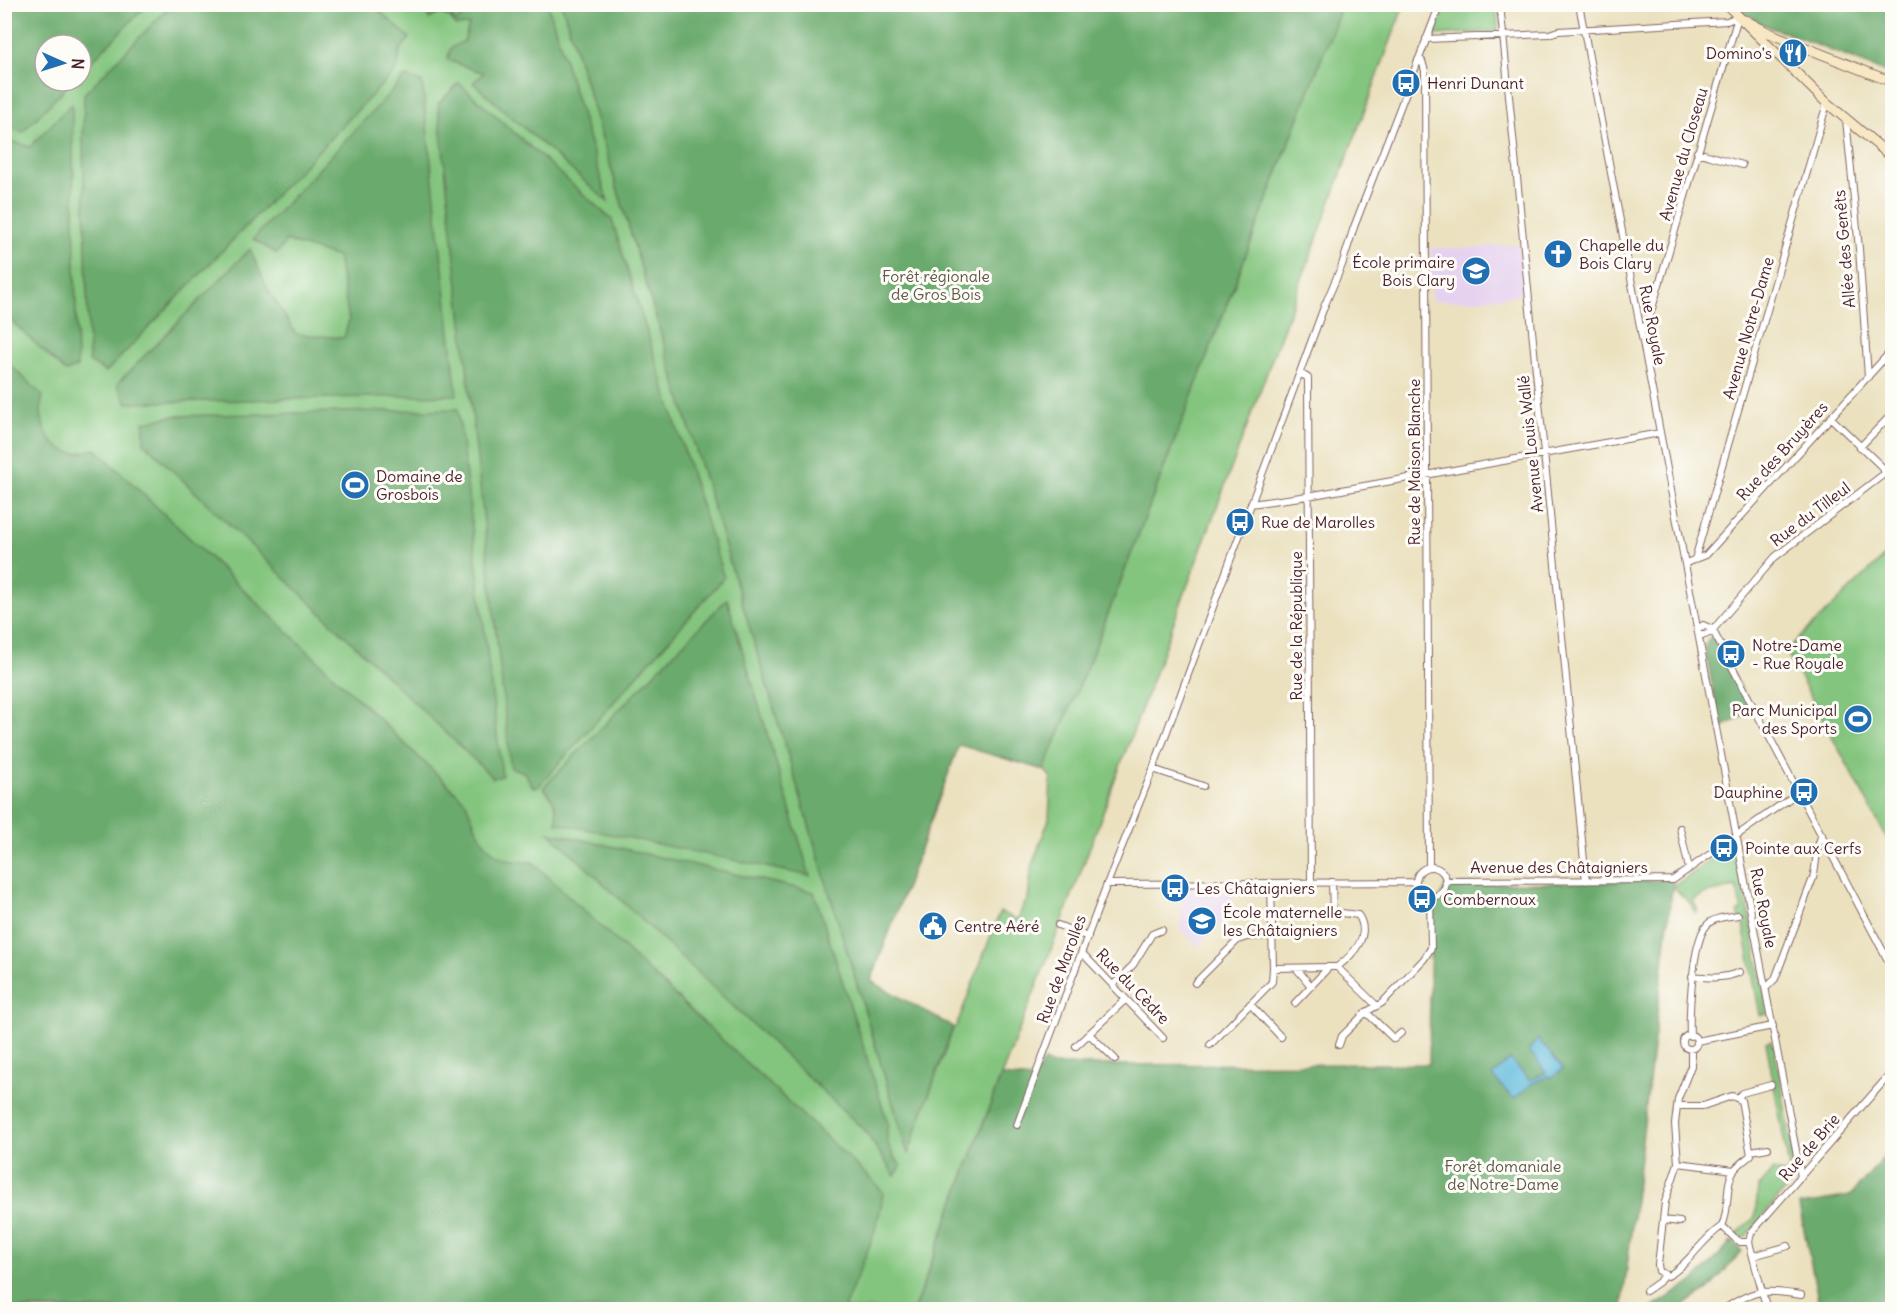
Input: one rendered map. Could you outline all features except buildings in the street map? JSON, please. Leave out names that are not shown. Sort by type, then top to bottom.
[{"type":"main road","points":[[1726,4],[1827,104],[1893,157]]},
{"type":"main road","points":[[1738,17],[1769,33],[1893,82]]},
{"type":"main road","points":[[1769,33],[1777,54]]},
{"type":"main road","points":[[1759,39],[1774,43],[1788,40]]},
{"type":"street","name":"Rue de Marolles","points":[[1017,1125],[1440,4]]},
{"type":"street","name":"Avenue Louis Wallé","points":[[1500,4],[1586,881]]},
{"type":"street","name":"Rue Royale","points":[[1579,4],[1695,615],[1701,631],[1700,645],[1801,1177]]},
{"type":"street","points":[[1426,39],[1727,21],[1738,17]]},
{"type":"street","name":"Avenue du Closeau","points":[[1641,332],[1648,322],[1738,17]]},
{"type":"street","name":"Rue de Maison Blanche","points":[[1418,60],[1422,61],[1425,67],[1429,867]]},
{"type":"street","name":"Avenue Notre-Dame","points":[[1695,559],[1827,104]]},
{"type":"street","name":"Allée des Genêts","points":[[1846,119],[1859,249],[1868,377]]},
{"type":"street","points":[[1697,153],[1742,165]]},
{"type":"street","name":"Rue des Bruyères","points":[[1686,563],[1706,555],[1893,350]]},
{"type":"street","name":"Rue de la République","points":[[1300,374],[1308,378],[1311,883]]},
{"type":"street","points":[[1860,447],[1893,414]]},
{"type":"street","points":[[1831,418],[1886,474]]},
{"type":"street","points":[[1251,504],[1257,505],[1660,433]]},
{"type":"street","name":"Rue du Tilleul","points":[[1701,631],[1712,629],[1775,557],[1893,468]]},
{"type":"street","points":[[1712,629],[1893,968]]},
{"type":"street","points":[[1153,769],[1203,786]]},
{"type":"street","points":[[1680,828],[1689,869],[1799,792]]},
{"type":"street","points":[[1766,988],[1775,979],[1813,878],[1817,865],[1818,843],[1822,836]]},
{"type":"street","points":[[1429,867],[1442,872],[1445,881],[1445,886],[1439,894],[1430,897],[1421,894],[1416,882],[1418,874],[1429,867]]},
{"type":"street","name":"Avenue des Châtaigniers","points":[[1445,881],[1673,880],[1689,869]]},
{"type":"street","points":[[1273,968],[1337,967],[1357,948],[1363,932],[1363,922],[1358,915],[1333,912],[1332,882]]},
{"type":"street","points":[[1107,884],[1416,882]]},
{"type":"street","points":[[1210,1045],[1272,982],[1271,883]]},
{"type":"street","points":[[1339,1045],[1342,1036],[1366,1012],[1377,1006],[1424,959],[1431,948],[1430,897]]},
{"type":"street","points":[[1690,1036],[1689,1011],[1692,976],[1699,944],[1707,924],[1720,918],[1738,915]]},
{"type":"street","points":[[1058,925],[1088,937]]},
{"type":"street","points":[[1113,985],[1133,965],[1152,934],[1162,930]]},
{"type":"street","points":[[1195,983],[1238,940],[1246,937],[1273,936]]},
{"type":"street","name":"Rue du Cèdre","points":[[1083,954],[1163,1038]]},
{"type":"street","points":[[1295,1003],[1329,967]]},
{"type":"street","points":[[1337,967],[1377,1006]]},
{"type":"street","points":[[1296,968],[1311,986]]},
{"type":"street","points":[[1692,976],[1717,978],[1740,972]]},
{"type":"street","points":[[1076,1046],[1126,999]]},
{"type":"street","points":[[1250,1004],[1281,1037]]},
{"type":"street","points":[[1366,1012],[1394,1039],[1401,1033]]},
{"type":"street","points":[[1690,1036],[1697,1041],[1773,1026]]},
{"type":"street","points":[[1089,1034],[1115,1059]]},
{"type":"street","points":[[1690,1036],[1685,1038],[1684,1044],[1691,1049]]},
{"type":"street","points":[[1691,1049],[1695,1047],[1697,1041]]},
{"type":"street","points":[[1677,1106],[1703,1107],[1724,1098],[1738,1097],[1743,1104],[1751,1155],[1734,1170],[1731,1176],[1727,1209],[1722,1226],[1698,1246],[1682,1266],[1668,1275],[1659,1271],[1658,1265],[1665,1202],[1678,1163],[1675,1124],[1677,1106],[1691,1066],[1691,1049]]},
{"type":"street","name":"Rue de Brie","points":[[1749,1242],[1751,1233],[1893,1072]]},
{"type":"street","points":[[1738,1097],[1742,1093],[1771,1085]]},
{"type":"street","points":[[1751,1151],[1768,1148]]},
{"type":"street","points":[[1678,1163],[1734,1170]]},
{"type":"street","points":[[1663,1220],[1680,1222]]},
{"type":"street","points":[[1722,1226],[1739,1242],[1749,1242],[1767,1310]]},
{"type":"street","points":[[1753,1256],[1788,1246]]},
{"type":"street","points":[[1646,1291],[1664,1274]]},
{"type":"street","points":[[1723,1310],[1743,1296],[1762,1292],[1801,1295]]},
{"type":"shaded area","name":"École primaire Bois Clary","points":[[1518,244],[1523,294],[1477,300],[1431,301],[1431,248],[1474,248]]},
{"type":"shaded area","name":"École maternelle les Châtaigniers","points":[[1232,888],[1233,912],[1198,946],[1181,930],[1181,889]]},
{"type":"green space","points":[[5,4],[147,5],[93,60],[93,33],[33,33],[33,93],[60,93],[23,132],[5,127]]},
{"type":"green space","points":[[1444,4],[1497,5],[1498,31],[1437,35],[1433,32]]},
{"type":"green space","name":"Domaine de Grosbois","points":[[5,5],[562,5],[908,1153],[953,1028],[956,1027],[1000,912],[1018,920],[1028,899],[1032,865],[1049,819],[1051,777],[1044,770],[1098,640],[1342,5],[1404,5],[1065,914],[1001,1076],[914,1309],[5,1310]]},
{"type":"green space","points":[[171,5],[373,5],[410,38],[400,50],[398,68],[106,372],[89,362],[83,142],[84,94],[93,93],[93,85]]},
{"type":"green space","points":[[428,5],[464,5],[452,18],[456,22],[472,5],[548,5],[608,202],[473,83],[484,73],[447,60],[451,48],[464,41],[469,25],[456,26],[450,18],[441,13],[429,19]]},
{"type":"green space","name":"Forêt régionale de Gros Bois","points":[[562,5],[1342,5],[1098,640],[1044,770],[959,745],[871,981],[953,1027],[908,1154]]},
{"type":"green space","points":[[1735,5],[1892,5],[1892,75],[1779,31],[1753,18]]},
{"type":"green space","points":[[405,77],[422,82],[457,395],[127,403],[117,384],[250,249],[268,290],[296,334],[344,338],[349,320],[338,257],[286,241],[277,254],[253,239]]},
{"type":"green space","points":[[459,83],[612,220],[724,578],[538,787],[533,787],[524,772],[511,768],[438,104]]},
{"type":"green space","points":[[72,103],[77,367],[66,372],[5,315],[4,139],[30,147]]},
{"type":"green space","points":[[4,359],[43,396],[41,414],[43,424],[58,447],[79,453],[96,449],[465,801],[480,836],[492,851],[508,860],[532,862],[883,1192],[873,1236],[844,1309],[5,1309]]},
{"type":"green space","points":[[458,409],[502,776],[493,778],[144,443],[144,422],[174,416]]},
{"type":"green space","name":"Parc Municipal des Sports","points":[[1892,549],[1892,848],[1786,651]]},
{"type":"green space","points":[[727,599],[810,876],[557,823],[554,804],[543,788]]},
{"type":"green space","points":[[1709,638],[1714,639],[1753,711],[1720,728],[1705,646]]},
{"type":"green space","points":[[549,832],[814,892],[888,1124],[889,1147],[901,1166],[895,1176],[865,1131]]},
{"type":"green space","points":[[1736,846],[1768,1014],[1760,1015],[1742,919],[1738,912],[1742,911],[1736,887],[1706,893],[1693,900],[1698,911],[1695,913],[1691,904],[1672,886],[1727,847]]},
{"type":"green space","name":"Forêt domaniale de Notre-Dame","points":[[1673,880],[1622,1309],[914,1310],[1001,1076],[1033,1079],[1044,1061],[1053,1065],[1429,1064],[1431,907],[1441,896],[1446,885]]},
{"type":"green space","points":[[1771,1041],[1774,1046],[1797,1173],[1745,1237],[1740,1238],[1736,1235],[1755,1217],[1758,1188],[1773,1170],[1786,1174],[1789,1167],[1766,1042]]},
{"type":"green space","points":[[1892,1148],[1892,1309],[1820,1309],[1799,1205],[1850,1196]]},
{"type":"green space","points":[[1732,1241],[1742,1251],[1708,1290],[1678,1309],[1650,1309],[1693,1282]]},
{"type":"water","points":[[1538,1039],[1563,1069],[1551,1078],[1549,1076],[1533,1083],[1514,1099],[1492,1076],[1510,1059],[1530,1080],[1546,1073],[1529,1050]]},
{"type":"place","name":"Domino's","points":[[1793,53]]},
{"type":"place","name":"Henri Dunant","points":[[1406,83]]},
{"type":"place","name":"Chapelle du Bois Clary","points":[[1558,254]]},
{"type":"place","name":"École primaire Bois Clary","points":[[1476,271]]},
{"type":"place","name":"Domaine de Grosbois","points":[[355,485]]},
{"type":"place","name":"Rue de Marolles","points":[[1240,522]]},
{"type":"place","name":"Notre-Dame - Rue Royale","points":[[1731,654]]},
{"type":"place","name":"Parc Municipal des Sports","points":[[1858,719]]},
{"type":"place","name":"Dauphine","points":[[1804,792]]},
{"type":"place","name":"Pointe aux Cerfs","points":[[1724,848]]},
{"type":"place","name":"Les Châtaigniers","points":[[1175,888]]},
{"type":"place","name":"Combernoux","points":[[1422,899]]},
{"type":"place","name":"École maternelle les Châtaigniers","points":[[1202,921]]},
{"type":"place","name":"Centre Aéré","points":[[933,926]]}]
